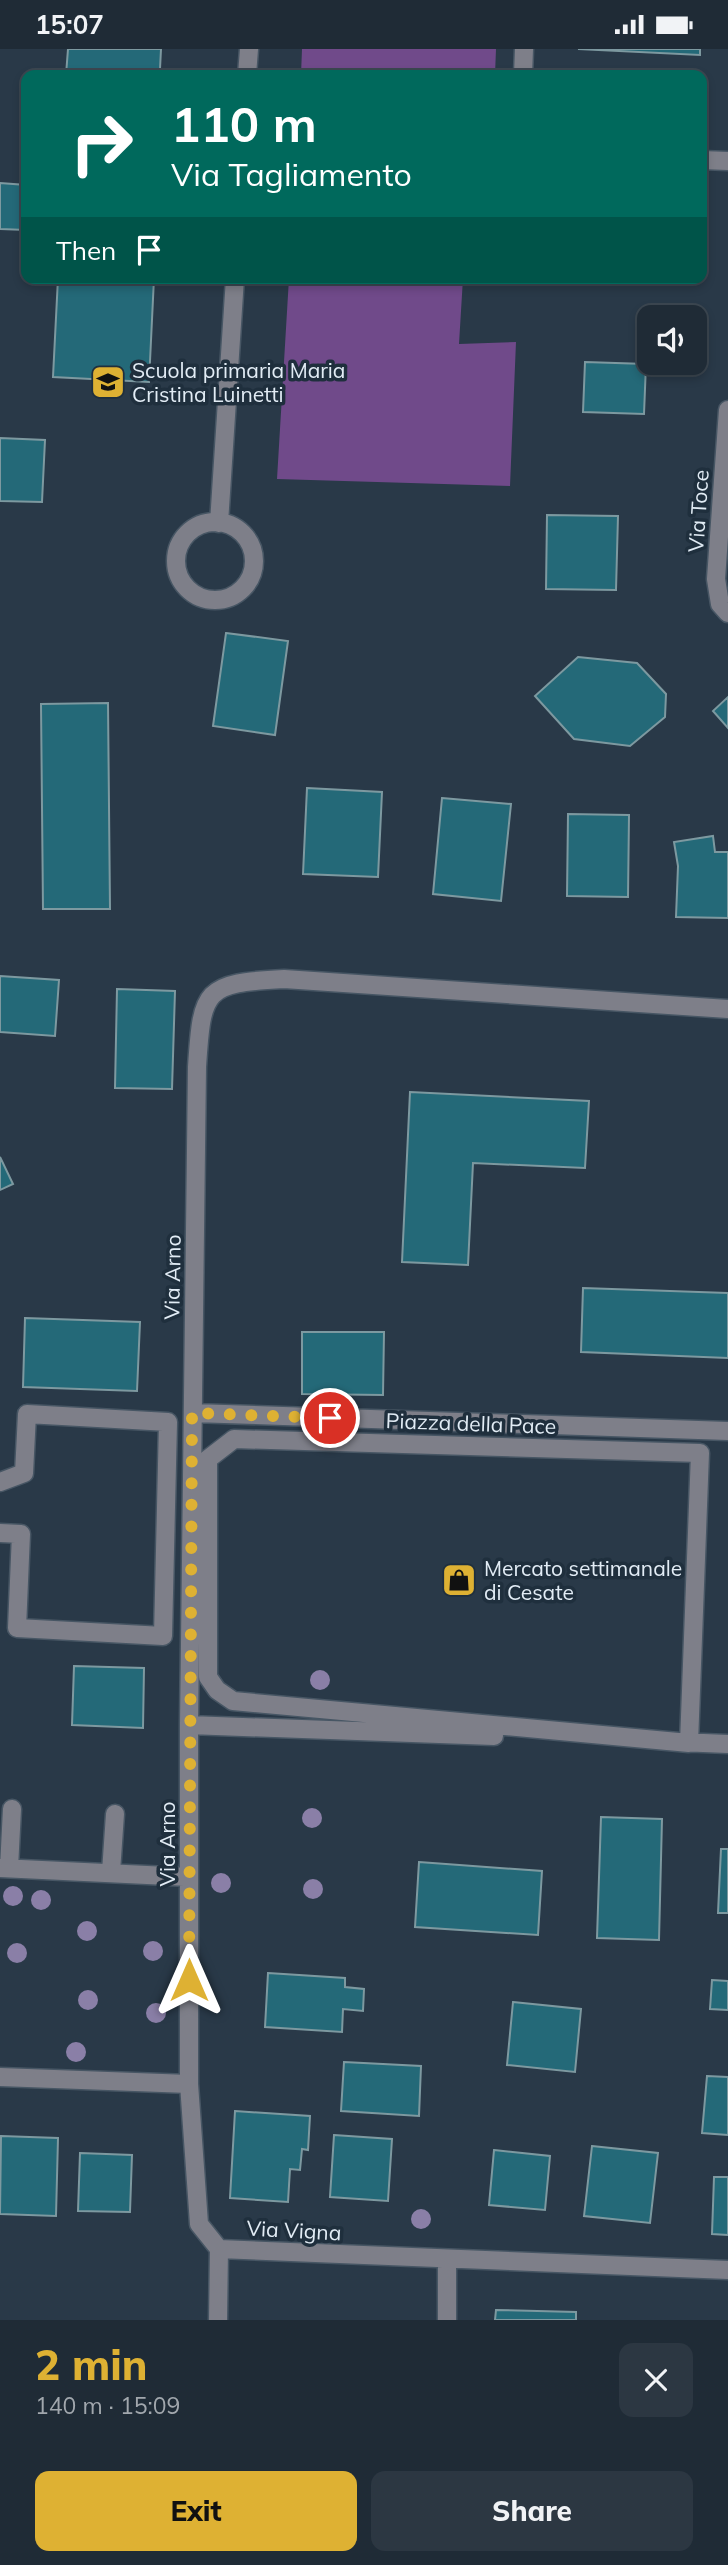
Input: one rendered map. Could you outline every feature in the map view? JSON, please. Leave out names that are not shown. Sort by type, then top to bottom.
[{"type":"street","points":[[247,70],[249,49]]},
{"type":"street","points":[[523,70],[524,49]]},
{"type":"street","points":[[707,160],[728,161]]},
{"type":"street","points":[[219,523],[234,284]]},
{"type":"street","name":"Via Toce","points":[[728,409],[716,579],[720,604],[728,613]]},
{"type":"street","points":[[207,523],[219,523],[243,534],[254,556],[248,581],[240,591],[216,600],[192,593],[177,572],[176,559],[185,536],[207,523]]},
{"type":"street","name":"Via Arno","points":[[189,2084],[192,1413],[200,1017],[214,993],[241,981],[284,979],[728,1009]]},
{"type":"street","points":[[192,1413],[728,1431]]},
{"type":"street","points":[[0,1482],[24,1473],[27,1414],[168,1422],[163,1636],[17,1629],[21,1534],[0,1533]]},
{"type":"street","name":"Piazza della Pace","points":[[234,1439],[700,1453],[689,1743],[233,1701],[217,1690],[208,1677],[208,1459],[234,1439]]},
{"type":"street","points":[[189,1725],[728,1744]]},
{"type":"street","points":[[12,1809],[4,1868],[190,1877]]},
{"type":"street","points":[[111,1872],[115,1814]]},
{"type":"street","points":[[0,2077],[189,2084]]},
{"type":"street","name":"Via Vigna","points":[[189,2084],[200,2224],[219,2249],[728,2270]]},
{"type":"street","points":[[218,2320],[219,2249]]},
{"type":"street","points":[[447,2260],[447,2320]]},
{"type":"shaded area","points":[[302,49],[496,49],[495,70],[301,70]]},
{"type":"shaded area","points":[[289,284],[463,284],[459,344],[516,342],[510,486],[277,479]]},
{"type":"building","points":[[68,49],[161,49],[160,69],[180,70],[66,70]]},
{"type":"building","points":[[578,49],[700,49],[700,55]]},
{"type":"building","points":[[0,183],[21,185],[21,230],[0,229]]},
{"type":"building","points":[[58,284],[154,284],[149,382],[53,377]]},
{"type":"building","points":[[585,362],[637,364],[637,375],[646,375],[644,414],[583,412]]},
{"type":"building","points":[[0,438],[45,440],[42,502],[0,501]]},
{"type":"building","points":[[547,515],[618,516],[616,590],[546,589]]},
{"type":"building","points":[[226,633],[288,641],[275,735],[213,726]]},
{"type":"building","points":[[578,657],[637,663],[666,694],[665,717],[630,746],[574,739],[535,696]]},
{"type":"building","points":[[728,697],[728,728],[713,711]]},
{"type":"building","points":[[108,703],[110,909],[43,909],[41,704]]},
{"type":"building","points":[[307,788],[382,792],[378,877],[303,874]]},
{"type":"building","points":[[442,798],[511,804],[501,901],[433,894]]},
{"type":"building","points":[[568,814],[629,815],[628,897],[567,896]]},
{"type":"building","points":[[713,836],[715,852],[728,852],[728,918],[676,917],[678,866],[674,842]]},
{"type":"building","points":[[0,976],[59,980],[55,1036],[0,1032]]},
{"type":"building","points":[[117,989],[175,991],[172,1089],[115,1088]]},
{"type":"building","points":[[410,1092],[589,1101],[585,1168],[473,1163],[468,1265],[402,1262]]},
{"type":"building","points":[[0,1157],[13,1184],[0,1190]]},
{"type":"building","points":[[583,1288],[728,1293],[728,1358],[581,1352]]},
{"type":"building","points":[[25,1318],[140,1322],[137,1391],[23,1387]]},
{"type":"building","points":[[302,1332],[384,1332],[383,1395],[302,1394]]},
{"type":"building","points":[[74,1666],[144,1668],[143,1728],[72,1725]]},
{"type":"building","points":[[601,1817],[662,1819],[659,1940],[597,1938]]},
{"type":"building","points":[[721,1849],[728,1849],[728,1913],[718,1913]]},
{"type":"building","points":[[419,1862],[542,1871],[538,1935],[415,1927]]},
{"type":"building","points":[[268,1973],[345,1978],[345,1987],[364,1989],[363,2011],[343,2009],[342,2032],[265,2027]]},
{"type":"building","points":[[712,1980],[728,1981],[728,2010],[710,2009]]},
{"type":"building","points":[[513,2002],[581,2009],[575,2072],[507,2065]]},
{"type":"building","points":[[344,2062],[421,2066],[419,2116],[341,2111]]},
{"type":"building","points":[[707,2076],[728,2077],[728,2135],[702,2133]]},
{"type":"building","points":[[235,2111],[310,2116],[308,2150],[302,2149],[300,2170],[290,2169],[288,2202],[230,2198]]},
{"type":"building","points":[[334,2135],[392,2139],[388,2201],[330,2197]]},
{"type":"building","points":[[1,2136],[58,2138],[56,2216],[0,2214]]},
{"type":"building","points":[[592,2146],[658,2153],[650,2223],[584,2216]]},
{"type":"building","points":[[494,2150],[550,2156],[545,2210],[489,2205]]},
{"type":"building","points":[[80,2153],[132,2155],[130,2212],[78,2211]]},
{"type":"building","points":[[714,2177],[728,2177],[728,2235],[712,2234]]},
{"type":"building","points":[[496,2310],[576,2312],[576,2320],[495,2320]]},
{"type":"place","name":"Scuola primaria Maria Cristina Luinetti","points":[[108,382]]},
{"type":"place","name":"Mercato settimanale di Cesate","points":[[459,1580]]},
{"type":"route","points":[[189,1980],[192,1413],[330,1418]]}]
